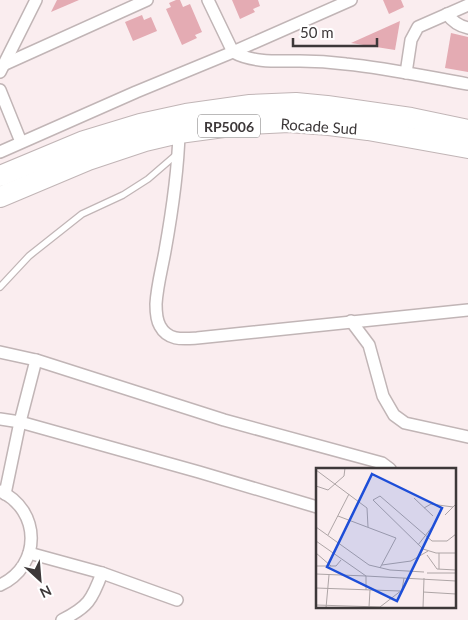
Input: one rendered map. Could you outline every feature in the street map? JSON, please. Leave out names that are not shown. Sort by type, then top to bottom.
[{"type":"highway","name":"Rocade Sud","points":[[0,176],[84,141],[140,124],[186,114],[250,105],[296,103],[328,106],[411,118],[468,130]]},
{"type":"highway","name":"Rocade Sud","points":[[0,197],[79,164],[145,141],[179,133],[246,124],[288,122],[329,125],[468,148]]},
{"type":"street","points":[[2,69],[36,0]]},
{"type":"street","points":[[2,69],[147,0]]},
{"type":"street","points":[[208,0],[233,52],[246,57],[266,61],[347,64],[468,84]]},
{"type":"street","points":[[0,152],[351,0]]},
{"type":"street","points":[[406,74],[411,40],[418,28],[468,5]]},
{"type":"street","points":[[447,14],[452,20],[468,28]]},
{"type":"street","points":[[0,90],[21,142]]},
{"type":"street","points":[[179,133],[168,232],[156,305],[158,324],[169,337],[180,340],[468,310]]},
{"type":"street","points":[[351,321],[369,345],[383,396],[394,415],[405,423],[468,437]]},
{"type":"street","points":[[0,352],[36,360],[224,420],[382,463],[389,468]]},
{"type":"street","points":[[0,585],[17,574],[29,553],[31,535],[29,522],[20,506],[3,492],[36,360]]},
{"type":"street","points":[[0,419],[20,422],[316,507]]},
{"type":"street","points":[[29,553],[102,573],[177,600]]},
{"type":"street","points":[[62,620],[82,609],[95,593],[102,573]]},
{"type":"lane","points":[[0,287],[29,256],[82,214],[123,195],[148,179],[178,153]]},
{"type":"building","points":[[57,0],[79,0],[51,12]]},
{"type":"building","points":[[180,0],[183,7],[190,4],[202,32],[195,35],[197,38],[182,45],[166,9],[171,7],[169,3]]},
{"type":"building","points":[[232,0],[258,0],[260,6],[253,9],[255,12],[240,19]]},
{"type":"building","points":[[383,0],[401,0],[404,7],[389,14]]},
{"type":"building","points":[[142,15],[144,20],[151,17],[157,31],[133,41],[125,22]]},
{"type":"building","points":[[400,21],[395,50],[351,43]]},
{"type":"building","points":[[451,33],[468,37],[468,72],[445,68]]}]
